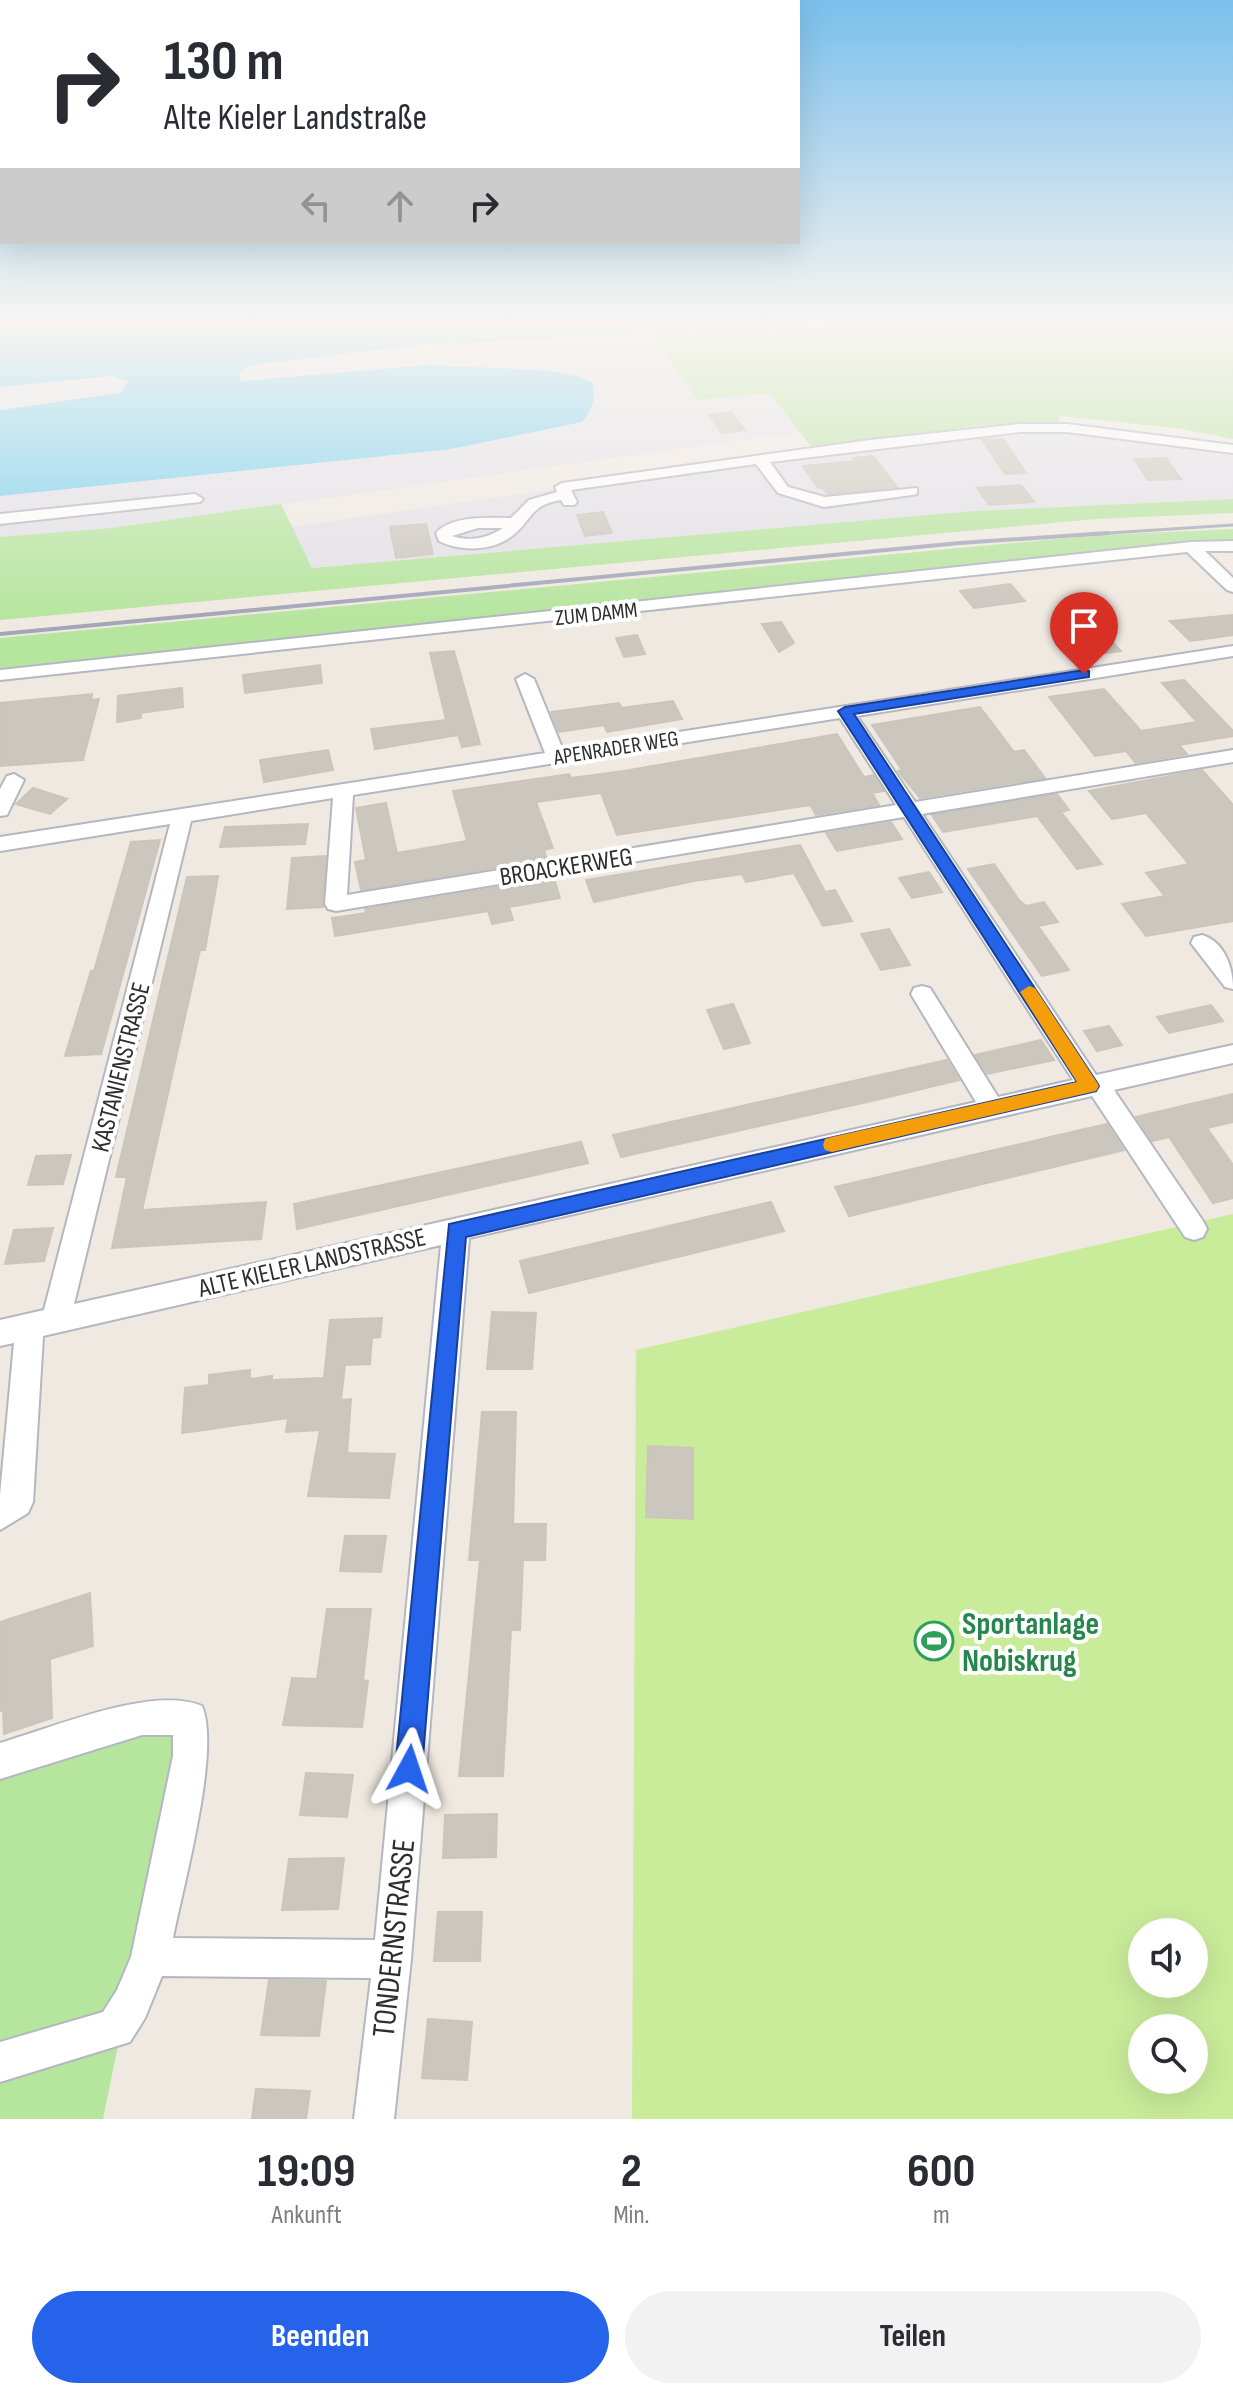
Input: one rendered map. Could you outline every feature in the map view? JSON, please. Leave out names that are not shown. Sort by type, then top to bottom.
[{"type":"street","points":[[517,523],[526,509],[545,498],[568,499],[562,487],[760,459],[1021,428],[1067,428],[1233,449]]},
{"type":"street","points":[[760,459],[783,490],[824,502],[912,491]]},
{"type":"street","points":[[0,519],[195,499]]},
{"type":"street","name":"ZUM DAMM","points":[[0,675],[664,606],[1081,557],[1233,546]]},
{"type":"street","points":[[1191,547],[1233,587]]},
{"type":"street","name":"APENRADER WEG","points":[[0,844],[1233,651]]},
{"type":"street","points":[[525,679],[556,756]]},
{"type":"street","points":[[845,711],[1093,1085],[1194,1229]]},
{"type":"street","name":"BROACKERWEG","points":[[343,789],[336,904],[1233,756]]},
{"type":"street","points":[[0,810],[14,780]]},
{"type":"street","name":"KASTANIENSTRASSE","points":[[0,1514],[17,1502],[28,1327],[183,814]]},
{"type":"street","points":[[1202,943],[1233,981]]},
{"type":"street","points":[[922,994],[992,1108]]},
{"type":"street","name":"ALTE KIELER LANDSTRASSE","points":[[28,1327],[1233,1054]]},
{"type":"street","name":"TONDERNSTRASSE","points":[[374,2119],[392,1959],[456,1230]]},
{"type":"street","points":[[0,1761],[142,1718],[190,1718],[191,1756],[150,1957],[131,2004],[116,2028],[0,2062]]},
{"type":"street","points":[[150,1957],[392,1959]]},
{"type":"shaded area","points":[[0,423],[793,423],[800,432],[112,528],[0,537]]},
{"type":"shaded area","points":[[1067,428],[1233,449],[1233,499],[974,511],[311,568],[290,527],[870,444]]},
{"type":"green space","points":[[793,423],[1059,423],[985,425],[812,448]]},
{"type":"green space","points":[[1127,423],[1233,423],[1233,439]]},
{"type":"green space","points":[[1233,499],[1233,513],[1096,519],[0,620],[0,537],[112,528],[281,504],[312,568],[974,511]]},
{"type":"green space","points":[[1233,529],[1233,541],[1124,549],[644,603],[0,668],[0,638],[1099,535]]},
{"type":"green space","name":"Sportanlage Nobiskrug","points":[[1233,1214],[1233,2119],[632,2119],[636,1350]]},
{"type":"green space","points":[[200,1710],[124,2016],[103,2119],[0,2119],[0,1756]]},
{"type":"water","points":[[0,423],[578,423],[451,449],[0,496]]},
{"type":"building","points":[[715,423],[739,423],[745,430],[722,433]]},
{"type":"building","points":[[1003,439],[1026,473],[1005,474],[982,440]]},
{"type":"building","points":[[873,456],[897,487],[828,494],[818,488],[803,466],[856,461],[853,458]]},
{"type":"building","points":[[1166,458],[1181,479],[1148,480],[1134,459]]},
{"type":"building","points":[[1021,485],[1034,502],[989,505],[977,488]]},
{"type":"building","points":[[603,512],[612,533],[585,536],[577,515]]},
{"type":"building","points":[[426,524],[433,554],[396,558],[390,527]]},
{"type":"building","points":[[1010,584],[1025,601],[974,608],[960,591]]},
{"type":"building","points":[[1233,615],[1233,635],[1190,641],[1170,621]]},
{"type":"building","points":[[781,622],[794,643],[779,652],[762,624]]},
{"type":"building","points":[[1105,634],[1121,651],[1099,654],[1084,638]]},
{"type":"building","points":[[637,635],[645,654],[624,657],[616,638]]},
{"type":"building","points":[[454,651],[480,744],[462,747],[458,735],[375,749],[371,729],[446,720],[430,653]]},
{"type":"building","points":[[320,665],[322,683],[245,693],[243,675]]},
{"type":"building","points":[[1184,680],[1233,731],[1233,736],[1179,745],[1187,754],[1136,763],[1126,751],[1095,756],[1049,697],[1104,689],[1141,731],[1197,722],[1162,683]]},
{"type":"building","points":[[182,688],[183,707],[141,713],[141,718],[117,722],[118,696]]},
{"type":"building","points":[[92,694],[91,700],[99,699],[83,760],[0,766],[0,703]]},
{"type":"building","points":[[673,701],[682,719],[607,732],[604,725],[559,732],[551,712],[619,703],[622,708]]},
{"type":"building","points":[[980,707],[1014,752],[1024,750],[1045,778],[920,798],[898,771],[902,770],[872,725]]},
{"type":"building","points":[[837,734],[864,777],[873,775],[884,791],[872,793],[879,805],[816,815],[810,805],[617,835],[601,793],[536,802],[553,848],[544,850],[547,859],[361,890],[355,862],[366,860],[356,808],[386,803],[397,853],[467,841],[453,791],[569,774],[571,778],[624,771]]},
{"type":"building","points":[[328,750],[333,770],[264,782],[260,760]]},
{"type":"building","points":[[1202,770],[1233,805],[1233,921],[1146,936],[1122,904],[1165,896],[1146,873],[1189,864],[1146,813],[1112,819],[1089,791]]},
{"type":"building","points":[[33,788],[67,799],[50,814],[16,804]]},
{"type":"building","points":[[1057,794],[1069,810],[1061,812],[1102,864],[1077,869],[1037,816],[943,832],[932,815]]},
{"type":"building","points":[[891,822],[902,839],[837,851],[826,833]]},
{"type":"building","points":[[308,824],[305,844],[220,847],[225,827]]},
{"type":"building","points":[[160,840],[101,1054],[65,1056],[91,971],[94,971],[131,842]]},
{"type":"building","points":[[800,845],[825,892],[835,890],[852,921],[823,926],[794,873],[746,882],[742,874],[594,902],[586,880]]},
{"type":"building","points":[[326,856],[323,907],[287,909],[292,858]]},
{"type":"building","points":[[994,864],[1026,906],[1044,902],[1058,922],[1038,926],[1069,970],[1042,976],[968,869]]},
{"type":"building","points":[[929,872],[942,892],[912,898],[899,878]]},
{"type":"building","points":[[218,876],[205,950],[200,950],[142,1210],[266,1202],[261,1239],[112,1248],[127,1177],[116,1177],[187,877]]},
{"type":"building","points":[[554,878],[560,898],[509,907],[513,920],[492,924],[488,911],[335,936],[332,918],[366,913],[365,909]]},
{"type":"building","points":[[889,929],[910,965],[881,970],[861,934]]},
{"type":"building","points":[[733,1004],[750,1043],[724,1049],[707,1010]]},
{"type":"building","points":[[1211,1005],[1223,1021],[1169,1033],[1157,1017]]},
{"type":"building","points":[[1109,1026],[1122,1045],[1097,1051],[1084,1031]]},
{"type":"building","points":[[1041,1040],[1054,1060],[987,1074],[975,1055]]},
{"type":"building","points":[[947,1060],[959,1080],[876,1100],[621,1157],[613,1135]]},
{"type":"building","points":[[1233,1094],[1233,1122],[1207,1128],[1233,1165],[1233,1198],[1213,1203],[1169,1137],[1152,1141],[1136,1117]]},
{"type":"building","points":[[1107,1124],[1124,1150],[849,1216],[835,1187]]},
{"type":"building","points":[[581,1142],[588,1163],[297,1229],[294,1204]]},
{"type":"building","points":[[71,1155],[63,1184],[28,1185],[36,1156]]},
{"type":"building","points":[[771,1202],[784,1231],[529,1293],[520,1261]]},
{"type":"building","points":[[53,1228],[44,1261],[5,1264],[14,1230]]},
{"type":"building","points":[[492,1312],[536,1313],[532,1369],[487,1369]]},
{"type":"building","points":[[382,1318],[380,1337],[372,1338],[370,1364],[345,1365],[341,1400],[351,1399],[347,1453],[395,1454],[389,1498],[308,1496],[320,1430],[286,1432],[288,1418],[182,1433],[185,1388],[209,1385],[209,1375],[250,1370],[250,1379],[272,1376],[272,1380],[324,1378],[330,1320]]},
{"type":"building","points":[[482,1412],[516,1412],[513,1524],[546,1524],[545,1560],[523,1560],[520,1630],[511,1630],[503,1776],[459,1776],[480,1560],[469,1560]]},
{"type":"building","points":[[648,1446],[693,1448],[693,1519],[646,1517]]},
{"type":"building","points":[[345,1536],[386,1536],[381,1572],[340,1571]]},
{"type":"building","points":[[90,1593],[93,1646],[50,1659],[52,1718],[4,1734],[3,1710],[0,1711],[0,1622]]},
{"type":"building","points":[[327,1609],[371,1609],[363,1680],[368,1681],[362,1727],[283,1725],[292,1678],[317,1679]]},
{"type":"building","points":[[306,1773],[353,1775],[347,1817],[300,1815]]},
{"type":"building","points":[[497,1814],[496,1857],[443,1858],[445,1815]]},
{"type":"building","points":[[344,1858],[338,1909],[282,1910],[289,1859]]},
{"type":"building","points":[[438,1912],[482,1912],[480,1961],[434,1961]]},
{"type":"building","points":[[269,1980],[326,1981],[319,2036],[261,2035]]},
{"type":"building","points":[[428,2019],[472,2022],[467,2080],[422,2078]]},
{"type":"building","points":[[256,2089],[310,2091],[306,2119],[252,2119]]},
{"type":"railway","points":[[1087,534],[1233,525]]},
{"type":"railway","points":[[1087,534],[1108,533]]},
{"type":"railway","points":[[0,634],[960,543],[1087,534]]},
{"type":"railway","points":[[1078,535],[1087,534]]},
{"type":"slow traffic","points":[[832,1145],[1090,1086],[1029,992]]},
{"type":"place","name":"Sportanlage Nobiskrug","points":[[934,1641]]},
{"type":"route","points":[[409,1769],[456,1230],[1090,1086],[845,711],[1084,674]]}]
